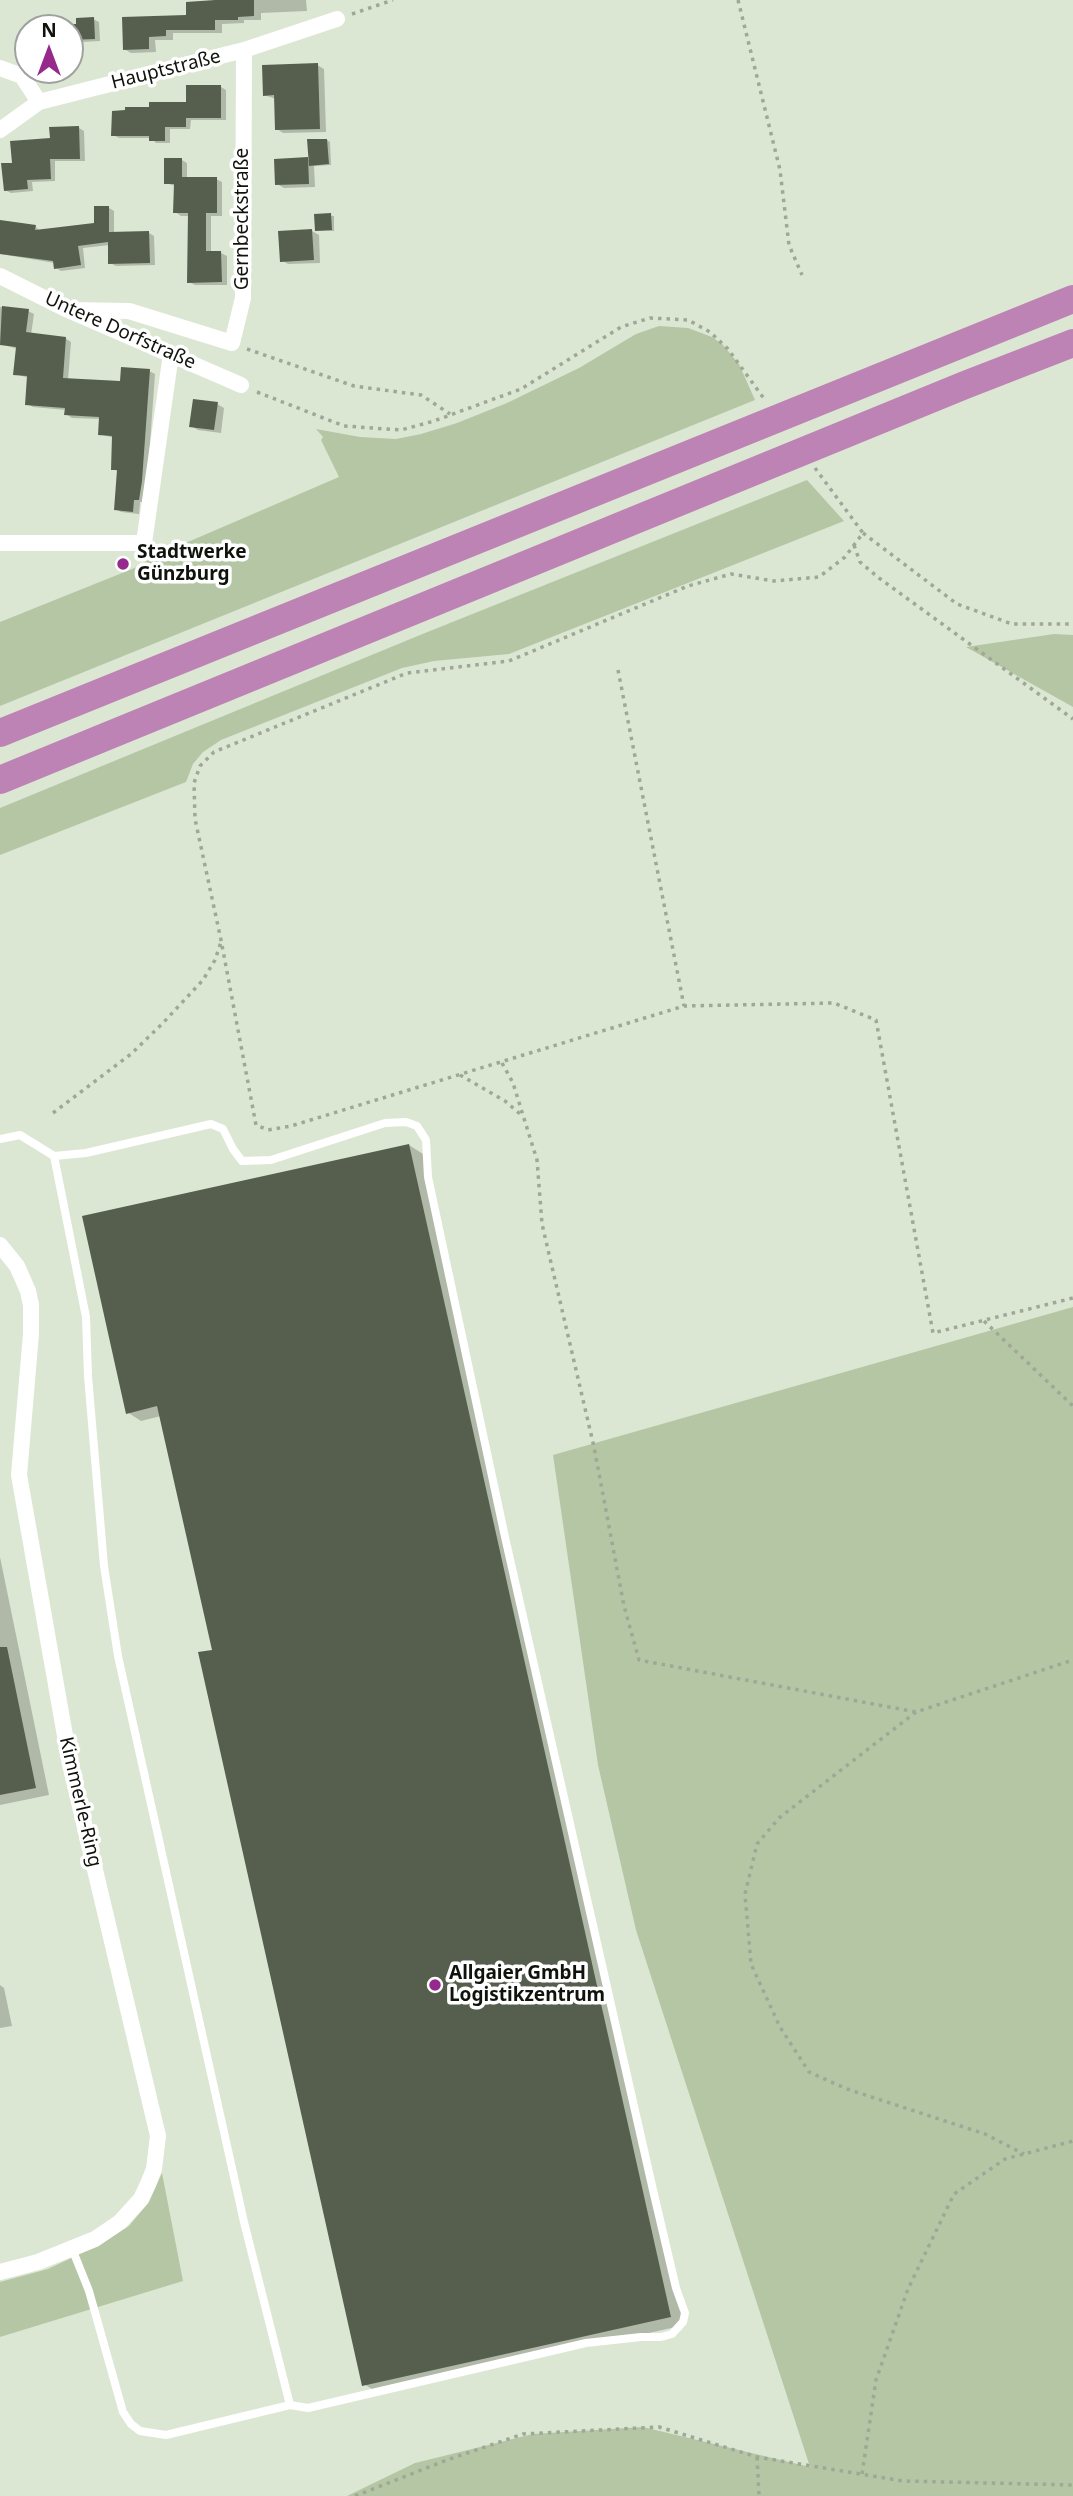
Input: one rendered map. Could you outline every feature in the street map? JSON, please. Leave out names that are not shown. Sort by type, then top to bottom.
[{"type":"highway","points":[[0,733],[1073,299]]},
{"type":"highway","points":[[0,780],[965,384],[1073,343]]},
{"type":"street","name":"Hauptstraße","points":[[0,130],[39,102],[244,50],[337,19]]},
{"type":"street","name":"Gernbeckstraße","points":[[232,343],[243,298],[244,50]]},
{"type":"street","points":[[0,68],[22,76],[39,102]]},
{"type":"street","name":"Untere Dorfstraße","points":[[0,276],[68,310],[241,385]]},
{"type":"street","points":[[68,310],[129,311],[232,343]]},
{"type":"street","points":[[0,543],[145,543],[171,354]]},
{"type":"street","name":"Kimmerle-Ring","points":[[0,1245],[17,1266],[31,1305],[32,1326],[19,1475],[65,1736],[158,2136],[158,2153],[141,2199],[121,2222],[83,2244],[38,2262],[0,2272]]},
{"type":"lane","points":[[0,1139],[20,1135],[54,1156],[86,1153],[211,1124],[223,1129],[242,1161],[271,1160],[385,1123],[406,1122],[417,1126],[426,1140],[428,1177],[508,1550],[647,2164],[676,2288],[685,2313],[683,2322],[672,2334],[662,2337],[586,2343],[308,2408],[290,2405],[166,2435],[140,2431],[122,2412],[89,2291],[75,2256]]},
{"type":"lane","points":[[54,1156],[86,1317],[88,1376],[104,1566],[118,1656],[244,2222],[290,2405]]},
{"type":"path","points":[[337,19],[393,0]]},
{"type":"path","points":[[738,0],[780,170],[789,245],[802,275]]},
{"type":"path","points":[[241,385],[344,426],[401,430],[434,421],[521,389],[621,327],[650,318],[688,320],[710,332],[728,349]]},
{"type":"path","points":[[232,343],[264,357],[354,386],[421,395],[450,414]]},
{"type":"path","points":[[851,518],[863,533],[957,604],[1012,624],[1073,624]]},
{"type":"path","points":[[863,533],[845,556],[819,578],[774,581],[732,574],[688,586],[509,661],[407,673],[214,752],[200,766],[194,783],[195,819],[256,1125],[268,1130],[291,1126],[684,1006],[834,1003],[876,1020],[933,1333],[1073,1298]]},
{"type":"path","points":[[854,545],[860,562],[879,578],[1073,719]]},
{"type":"path","points":[[618,670],[684,1006]]},
{"type":"path","points":[[53,1113],[131,1054],[162,1024],[203,980],[215,960],[221,940]]},
{"type":"path","points":[[502,1062],[513,1083],[537,1160],[542,1224],[594,1447],[624,1606],[639,1660],[916,1712]]},
{"type":"path","points":[[460,1075],[505,1101],[522,1115]]},
{"type":"path","points":[[984,1321],[1073,1406]]},
{"type":"path","points":[[1024,2154],[985,2134],[846,2089],[808,2072],[780,2027],[751,1964],[745,1894],[757,1844],[779,1818],[916,1712],[1073,1660]]},
{"type":"path","points":[[862,2474],[876,2380],[908,2289],[954,2194],[1005,2159],[1073,2141]]},
{"type":"path","points":[[355,2496],[447,2459],[523,2434],[659,2427],[757,2457],[903,2481],[1073,2485]]},
{"type":"path","points":[[757,2457],[760,2496]]},
{"type":"green space","points":[[659,326],[688,328],[722,344],[739,364],[755,400],[0,706],[0,622],[137,567],[153,557],[339,477],[321,440],[323,437],[316,429],[360,437],[396,439],[421,434],[507,403],[579,368],[636,334]]},
{"type":"green space","points":[[807,480],[844,521],[509,654],[434,661],[402,668],[221,740],[203,752],[193,764],[186,782],[0,855],[0,808]]},
{"type":"green space","points":[[1054,634],[1073,635],[1073,707],[966,647]]},
{"type":"green space","points":[[1073,1307],[1073,2496],[347,2496],[415,2463],[533,2434],[643,2427],[810,2467],[636,1930],[598,1765],[553,1455]]},
{"type":"green space","points":[[162,2173],[183,2281],[0,2337],[0,2282],[48,2269],[101,2244],[129,2226],[149,2202]]},
{"type":"building","points":[[254,0],[254,16],[238,17],[238,20],[215,20],[215,30],[166,30],[166,36],[149,37],[149,49],[123,50],[122,17],[186,15],[186,2]]},
{"type":"building","points":[[94,17],[95,39],[84,39],[84,18]]},
{"type":"building","points":[[318,63],[320,129],[275,130],[274,95],[263,96],[262,65]]},
{"type":"building","points":[[186,85],[221,85],[221,118],[186,118],[186,127],[165,127],[165,141],[149,141],[149,136],[111,136],[112,111],[125,110],[125,107],[149,107],[149,102],[186,102]]},
{"type":"building","points":[[79,126],[80,159],[50,159],[51,179],[27,180],[28,189],[4,191],[1,163],[12,163],[10,141],[50,138],[49,127]]},
{"type":"building","points":[[307,139],[327,139],[329,164],[309,166]]},
{"type":"building","points":[[308,157],[309,184],[275,185],[274,159]]},
{"type":"building","points":[[164,158],[182,158],[182,177],[217,177],[217,213],[206,213],[206,251],[221,251],[222,282],[187,283],[188,213],[173,213],[174,184],[164,184]]},
{"type":"building","points":[[94,206],[109,206],[109,232],[149,231],[150,263],[108,264],[108,242],[78,246],[81,265],[54,269],[53,261],[0,254],[0,220],[36,225],[35,230],[94,223]]},
{"type":"building","points":[[331,213],[332,230],[315,231],[314,214]]},
{"type":"building","points":[[312,229],[314,260],[280,262],[278,231]]},
{"type":"building","points":[[2,306],[29,309],[26,332],[66,337],[63,378],[120,381],[121,367],[150,369],[142,481],[139,500],[134,500],[133,512],[114,510],[117,470],[111,470],[112,436],[98,435],[99,417],[64,415],[65,408],[25,405],[27,376],[13,375],[16,347],[0,345]]},
{"type":"building","points":[[193,399],[218,402],[214,430],[189,427]]},
{"type":"building","name":"Allgaier GmbH Logistikzentrum","points":[[409,1144],[671,2317],[362,2386],[198,1652],[212,1650],[157,1406],[126,1414],[82,1216]]},
{"type":"building","points":[[0,1647],[7,1647],[36,1788],[0,1795]]},
{"type":"place","name":"Stadtwerke Günzburg","points":[[123,564]]},
{"type":"place","name":"Allgaier GmbH Logistikzentrum","points":[[435,1985]]}]
